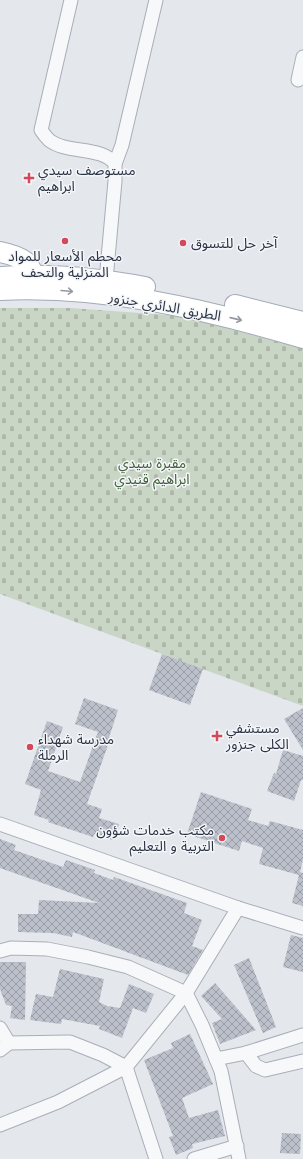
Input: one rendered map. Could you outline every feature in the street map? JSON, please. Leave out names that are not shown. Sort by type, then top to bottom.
[{"type":"main road","points":[[0,252],[22,258],[34,281]]},
{"type":"main road","name":"الطريق الدائري جنزور","points":[[0,277],[34,281],[133,298],[238,319],[303,338]]},
{"type":"main road","name":"الطريق الدائري جنزور","points":[[0,290],[34,281],[106,280],[228,303],[303,322]]},
{"type":"street","points":[[71,0],[41,130],[49,140],[63,147],[107,156],[115,164]]},
{"type":"street","points":[[106,280],[115,181],[115,164],[122,145],[156,0]]},
{"type":"street","points":[[298,80],[303,58]]},
{"type":"street","points":[[0,824],[238,908],[303,928]]},
{"type":"street","points":[[0,1125],[58,1102],[126,1067],[186,993],[238,908]]},
{"type":"street","points":[[0,951],[11,948],[47,949],[88,957],[128,968],[186,993],[221,1071],[238,1153],[194,1159]]},
{"type":"street","points":[[0,1028],[4,1046],[70,1042],[103,1055],[126,1067],[156,1159]]},
{"type":"street","points":[[216,1059],[246,1053],[303,1035]]},
{"type":"street","points":[[246,1053],[256,1066],[265,1070],[303,1061]]},
{"type":"green space","name":"مقبرة سيدي ابراهيم قنيدي","points":[[0,308],[71,308],[181,316],[303,348],[303,706],[0,594]]},
{"type":"building","points":[[162,654],[203,669],[190,705],[149,690]]},
{"type":"building","points":[[84,698],[118,710],[107,744],[108,745],[87,804],[102,809],[99,818],[119,824],[113,840],[94,834],[93,837],[48,822],[49,820],[34,815],[41,790],[25,784],[47,721],[63,727],[48,771],[80,782],[98,732],[75,724]]},
{"type":"building","points":[[303,708],[303,750],[284,719]]},
{"type":"building","points":[[283,750],[303,756],[303,780],[301,780],[294,801],[267,791],[274,773],[276,774]]},
{"type":"building","points":[[201,792],[252,809],[248,820],[268,826],[270,821],[303,830],[303,859],[300,872],[303,873],[303,906],[292,903],[299,875],[259,864],[263,848],[242,841],[239,851],[187,834]]},
{"type":"building","points":[[0,839],[16,845],[14,850],[63,867],[66,860],[95,870],[94,873],[113,880],[114,877],[187,903],[184,913],[202,920],[192,946],[203,950],[188,975],[73,932],[72,937],[53,933],[18,932],[18,914],[38,914],[39,900],[99,903],[0,868]]},
{"type":"building","points":[[291,935],[303,938],[303,972],[283,967]]},
{"type":"building","points":[[249,958],[276,1027],[263,1033],[234,965]]},
{"type":"building","points":[[0,962],[26,962],[25,1020],[10,1018],[12,1006],[6,1005],[0,989]]},
{"type":"building","points":[[60,969],[104,979],[99,1002],[107,1006],[120,1008],[129,984],[154,994],[146,1013],[133,1008],[122,1038],[99,1029],[100,1026],[62,1019],[61,1024],[30,1020],[36,994],[53,997]]},
{"type":"building","points":[[215,983],[256,1030],[220,1044],[212,1023],[222,1019],[201,996]]},
{"type":"building","points":[[190,1034],[213,1084],[182,1098],[189,1118],[218,1110],[225,1136],[192,1144],[193,1148],[176,1155],[169,1137],[173,1136],[144,1060],[173,1048],[171,1043]]},
{"type":"building","points":[[282,1133],[301,1134],[300,1154],[280,1153]]},
{"type":"place","name":"مستوصف سيدي ابراهيم","points":[[29,178]]},
{"type":"place","name":"محطم الأسعار للمواد المنزلية والتحف","points":[[65,241]]},
{"type":"place","name":"آخر حل للتسوق","points":[[183,243]]},
{"type":"place","name":"مستشفي الكلى جنزور","points":[[217,736]]},
{"type":"place","name":"مدرسة شهداء الرملة","points":[[30,747]]},
{"type":"place","name":"مكتب خدمات شؤون التربية و التعليم","points":[[222,838]]}]
